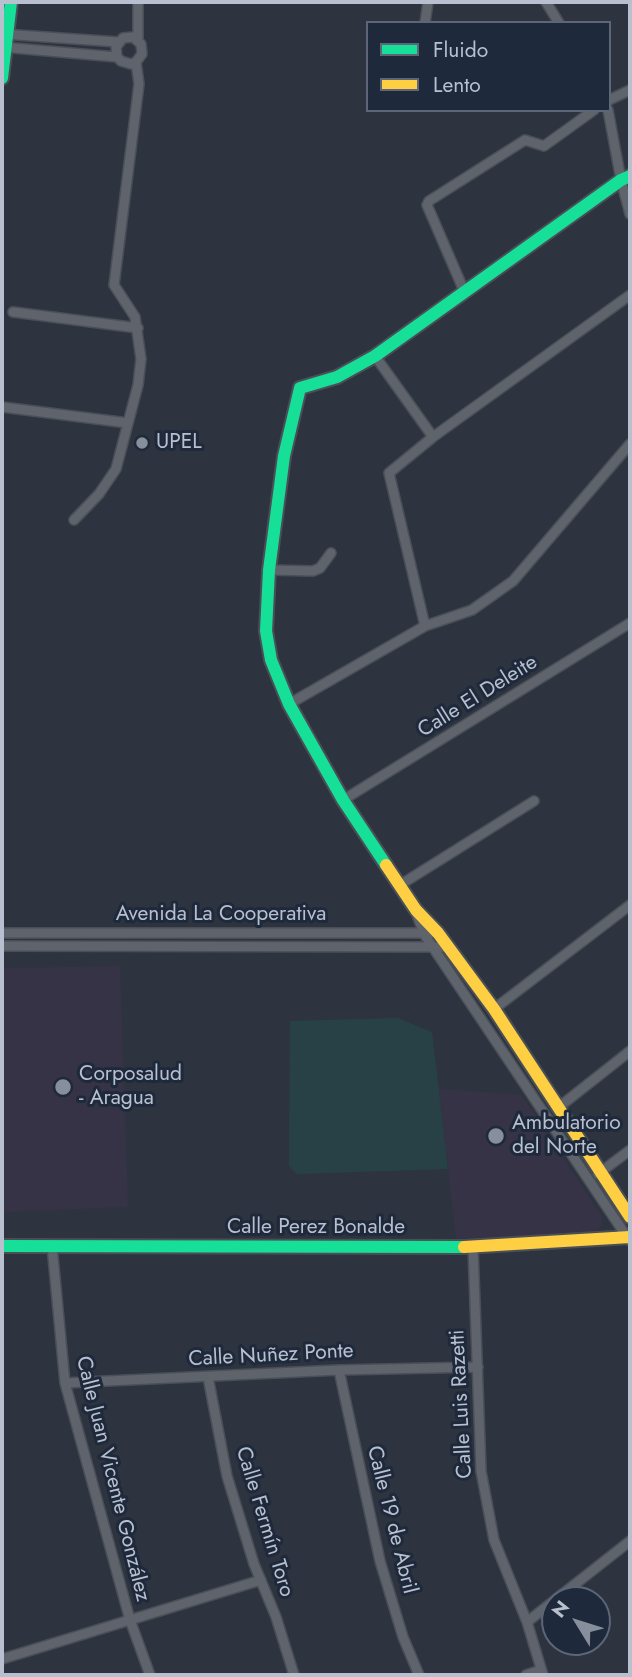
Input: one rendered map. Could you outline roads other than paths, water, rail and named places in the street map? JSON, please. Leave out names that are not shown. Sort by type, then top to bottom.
[{"type":"street","points":[[2,78],[4,41],[11,2]]},
{"type":"street","points":[[74,520],[111,477],[138,385],[141,359],[138,328],[135,317],[114,285],[139,84],[136,62],[142,54],[138,39],[138,2]]},
{"type":"street","points":[[425,21],[428,2]]},
{"type":"street","points":[[546,2],[558,21]]},
{"type":"street","points":[[4,41],[118,42],[128,37],[138,39]]},
{"type":"street","points":[[4,41],[117,57],[125,63],[136,62]]},
{"type":"street","points":[[117,57],[118,42]]},
{"type":"street","points":[[611,99],[630,90]]},
{"type":"street","points":[[465,293],[427,205],[429,201],[525,140],[544,146],[591,112]]},
{"type":"street","points":[[608,112],[625,178],[630,214]]},
{"type":"street","points":[[625,178],[375,356],[337,377],[300,388],[284,456],[269,570],[266,631],[271,660],[289,704],[343,800],[400,885],[415,910],[424,934],[629,1239]]},
{"type":"street","points":[[425,626],[389,473],[433,437],[630,295]]},
{"type":"street","points":[[13,312],[138,328]]},
{"type":"street","points":[[375,356],[433,437]]},
{"type":"street","points":[[2,407],[128,423]]},
{"type":"street","points":[[289,704],[425,626],[472,610],[513,581],[630,444]]},
{"type":"street","points":[[269,570],[313,571],[320,568],[331,552]]},
{"type":"street","name":"Calle El Deleite","points":[[343,800],[630,623]]},
{"type":"street","points":[[400,885],[534,801]]},
{"type":"street","points":[[494,1009],[630,905]]},
{"type":"street","points":[[415,910],[438,933],[494,1009],[630,1217]]},
{"type":"street","name":"Avenida La Cooperativa","points":[[2,933],[438,933]]},
{"type":"street","name":"Avenida La Cooperativa","points":[[2,946],[447,947]]},
{"type":"street","points":[[559,1107],[630,1051]]},
{"type":"street","points":[[590,1181],[630,1150]]},
{"type":"street","name":"Calle Perez Bonalde","points":[[2,1246],[473,1247],[629,1239]]},
{"type":"street","name":"Calle Juan Vicente González","points":[[52,1246],[65,1383],[130,1620],[150,1675]]},
{"type":"street","name":"Calle Luis Razetti","points":[[473,1247],[481,1471],[494,1540],[527,1622],[542,1673]]},
{"type":"street","name":"Calle Nuñez Ponte","points":[[65,1383],[339,1370],[478,1367]]},
{"type":"street","name":"Calle 19 de Abril","points":[[339,1370],[380,1561],[403,1637],[419,1675]]},
{"type":"street","name":"Calle Fermín Toro","points":[[208,1377],[228,1476],[294,1675]]},
{"type":"street","points":[[527,1622],[630,1544]]},
{"type":"street","points":[[2,1659],[261,1580]]},
{"type":"street","points":[[526,1675],[542,1673]]},
{"type":"place","name":"UPEL","points":[[142,443]]},
{"type":"place","name":"Corposalud - Aragua","points":[[63,1087]]},
{"type":"place","name":"Ambulatorio del Norte","points":[[496,1136]]}]
